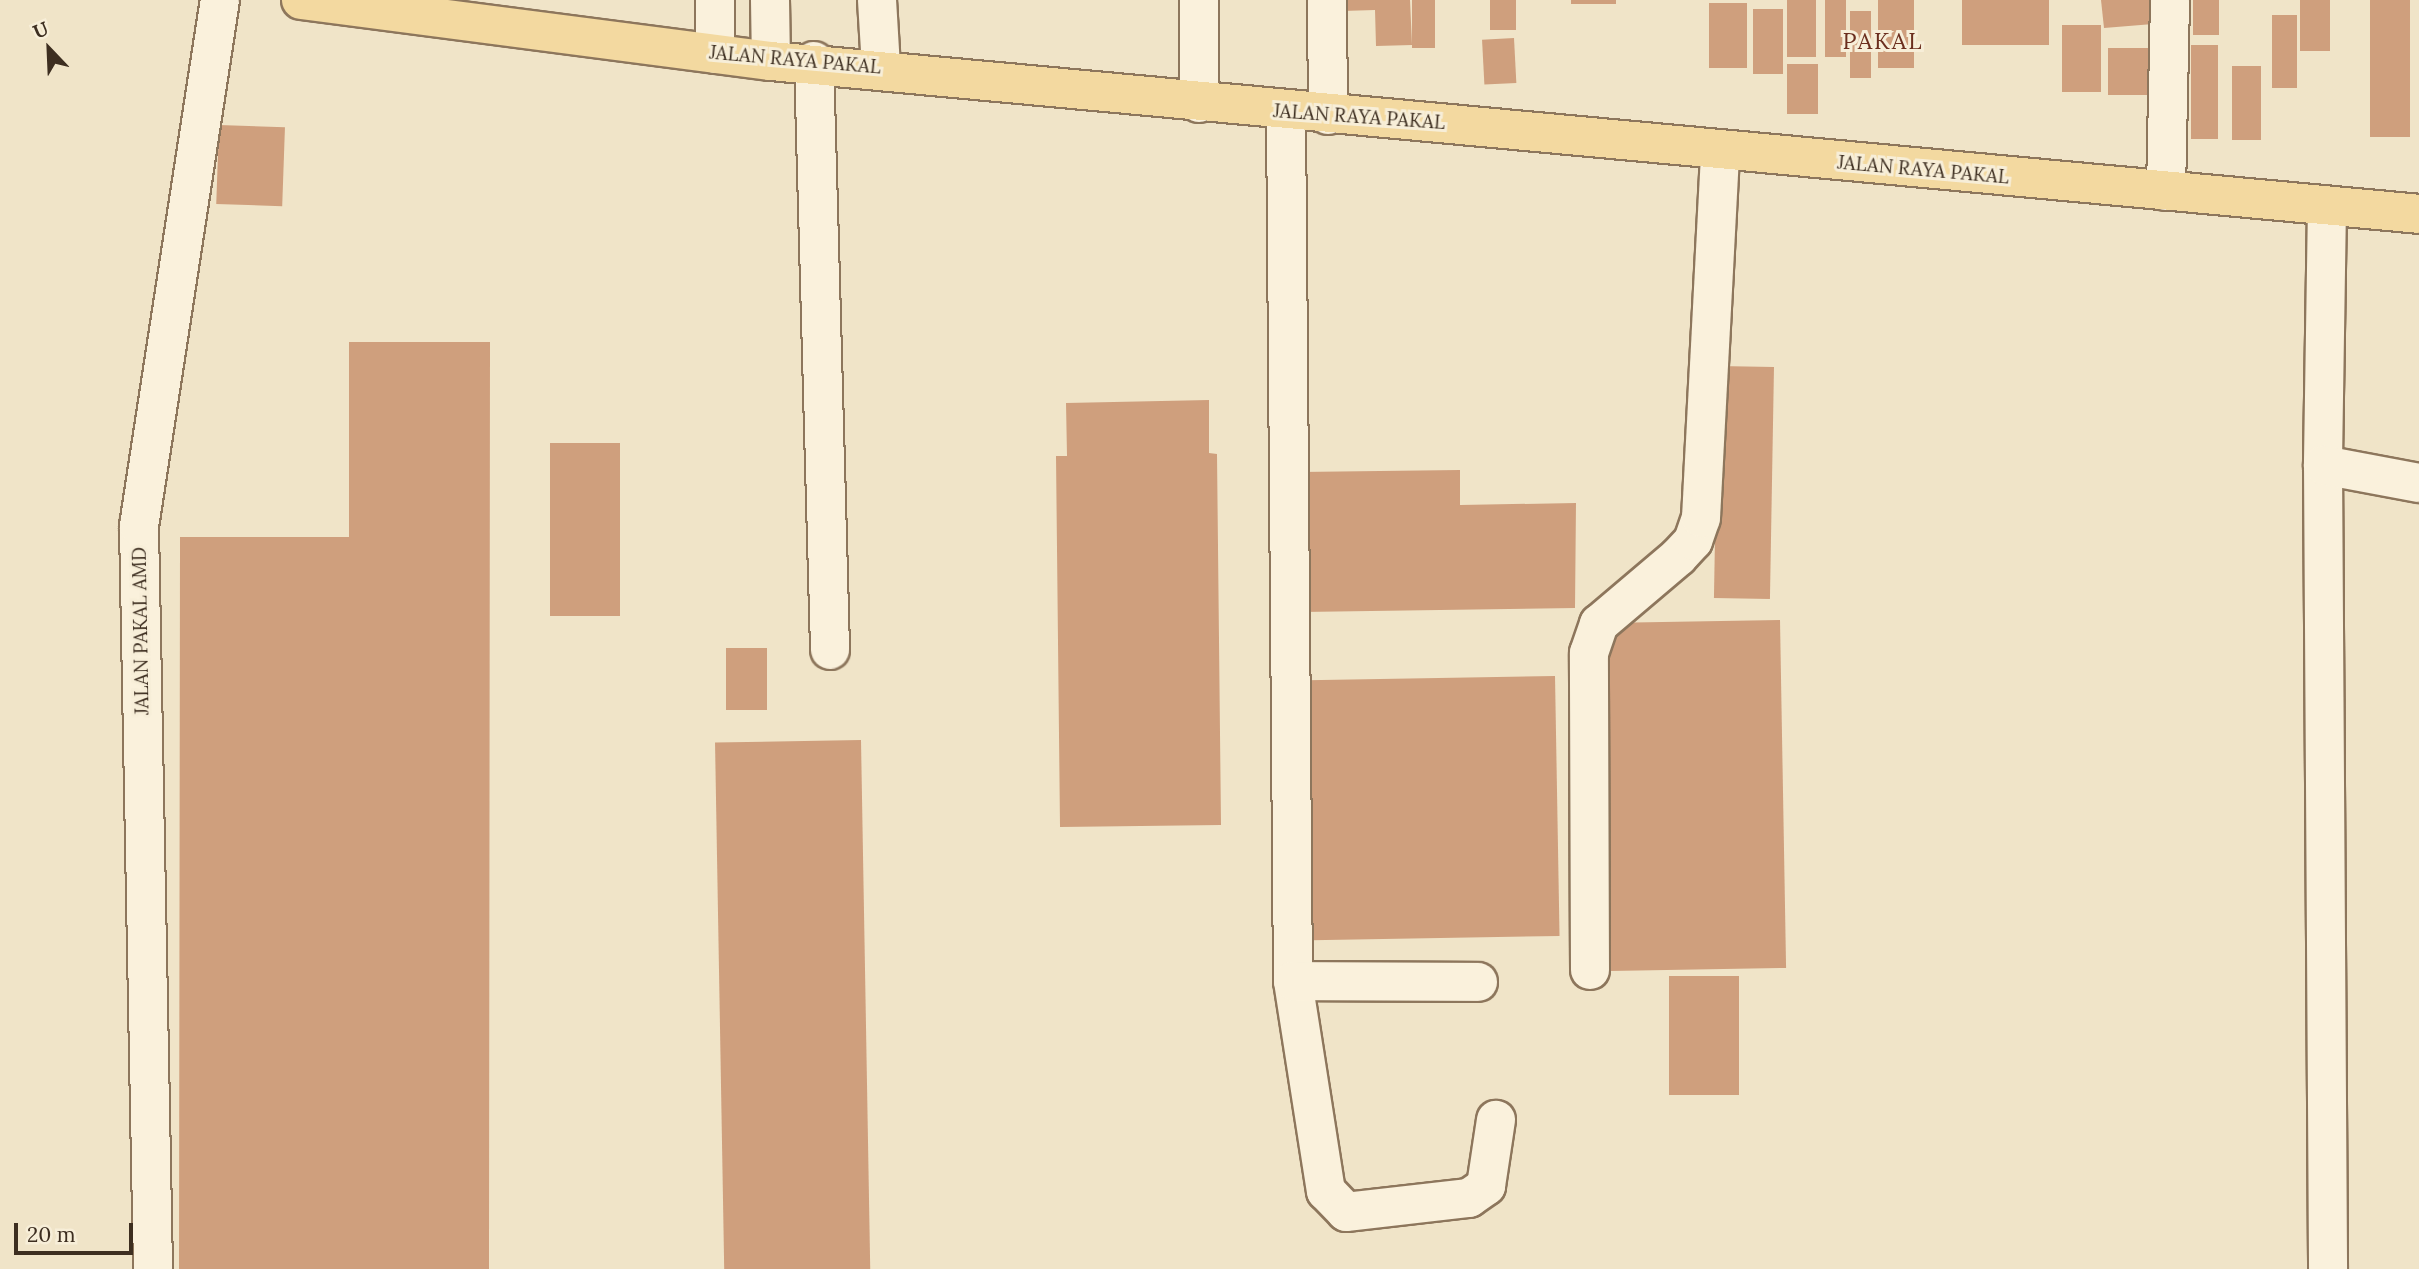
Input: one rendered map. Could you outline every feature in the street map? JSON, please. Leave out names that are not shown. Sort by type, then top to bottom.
[{"type":"main road","name":"JALAN RAYA PAKAL","points":[[301,0],[771,61],[814,61],[1199,103],[1285,131],[1328,116],[2419,214]]},
{"type":"street","name":"JALAN PAKAL AMD","points":[[153,1269],[139,526],[220,0]]},
{"type":"street","points":[[715,0],[715,54]]},
{"type":"street","points":[[770,0],[771,61]]},
{"type":"street","points":[[877,0],[881,68]]},
{"type":"street","points":[[1199,0],[1199,103]]},
{"type":"street","points":[[1327,0],[1328,116]]},
{"type":"street","points":[[2166,191],[2171,0]]},
{"type":"street","points":[[814,61],[830,650]]},
{"type":"street","points":[[1285,131],[1289,230],[1293,981],[1326,1191],[1338,1209],[1452,1202],[1479,1193],[1486,1186],[1496,1120]]},
{"type":"street","points":[[1590,970],[1589,653],[1599,624],[1678,557],[1693,541],[1701,518],[1717,255],[1720,151]]},
{"type":"street","points":[[2327,206],[2323,465],[2328,1269]]},
{"type":"street","points":[[2323,465],[2419,483]]},
{"type":"street","points":[[1293,981],[1478,982]]},
{"type":"building","points":[[1342,0],[1410,0],[1412,45],[1376,46],[1375,10],[1342,11]]},
{"type":"building","points":[[1412,0],[1435,0],[1435,48],[1412,48]]},
{"type":"building","points":[[1490,0],[1516,0],[1516,30],[1490,30]]},
{"type":"building","points":[[1571,0],[1616,0],[1616,4],[1571,4]]},
{"type":"building","points":[[1787,0],[1816,0],[1816,57],[1787,57]]},
{"type":"building","points":[[1825,0],[1846,0],[1846,57],[1825,57]]},
{"type":"building","points":[[1878,0],[1914,0],[1914,68],[1878,68]]},
{"type":"building","points":[[1962,0],[2049,0],[2049,45],[1962,45]]},
{"type":"building","points":[[2101,0],[2151,0],[2153,24],[2104,28]]},
{"type":"building","points":[[2193,0],[2219,0],[2219,35],[2193,35]]},
{"type":"building","points":[[2300,0],[2330,0],[2330,51],[2300,51]]},
{"type":"building","points":[[2370,0],[2410,0],[2410,137],[2370,137]]},
{"type":"building","points":[[1709,3],[1747,3],[1747,68],[1709,68]]},
{"type":"building","points":[[1753,9],[1783,9],[1783,74],[1753,74]]},
{"type":"building","points":[[1850,11],[1871,11],[1871,78],[1850,78]]},
{"type":"building","points":[[2272,15],[2297,15],[2297,88],[2272,88]]},
{"type":"building","points":[[2062,25],[2101,25],[2101,92],[2062,92]]},
{"type":"building","points":[[1514,38],[1516,83],[1484,85],[1482,40]]},
{"type":"building","points":[[2191,45],[2218,45],[2218,139],[2191,139]]},
{"type":"building","points":[[2108,48],[2153,48],[2153,95],[2108,95]]},
{"type":"building","points":[[1787,64],[1818,64],[1818,114],[1787,114]]},
{"type":"building","points":[[2232,66],[2261,66],[2261,140],[2232,140]]},
{"type":"building","points":[[219,125],[285,127],[282,206],[216,204]]},
{"type":"building","points":[[349,342],[490,342],[489,1269],[179,1269],[180,537],[349,537]]},
{"type":"building","points":[[1718,366],[1774,367],[1770,599],[1714,598]]},
{"type":"building","points":[[1209,400],[1209,453],[1217,454],[1221,825],[1060,827],[1056,456],[1067,456],[1066,403]]},
{"type":"building","points":[[550,443],[620,443],[620,616],[550,616]]},
{"type":"building","points":[[1460,470],[1460,505],[1576,503],[1575,608],[1302,612],[1300,472]]},
{"type":"building","points":[[1780,620],[1786,968],[1610,971],[1604,623]]},
{"type":"building","points":[[726,648],[767,648],[767,710],[726,710]]},
{"type":"building","points":[[1555,676],[1560,936],[1312,940],[1307,680]]},
{"type":"building","points":[[861,740],[870,1269],[724,1269],[715,743]]},
{"type":"building","points":[[1669,976],[1739,976],[1739,1095],[1669,1095]]},
{"type":"district","name":"PAKAL","points":[[1883,41]]}]
